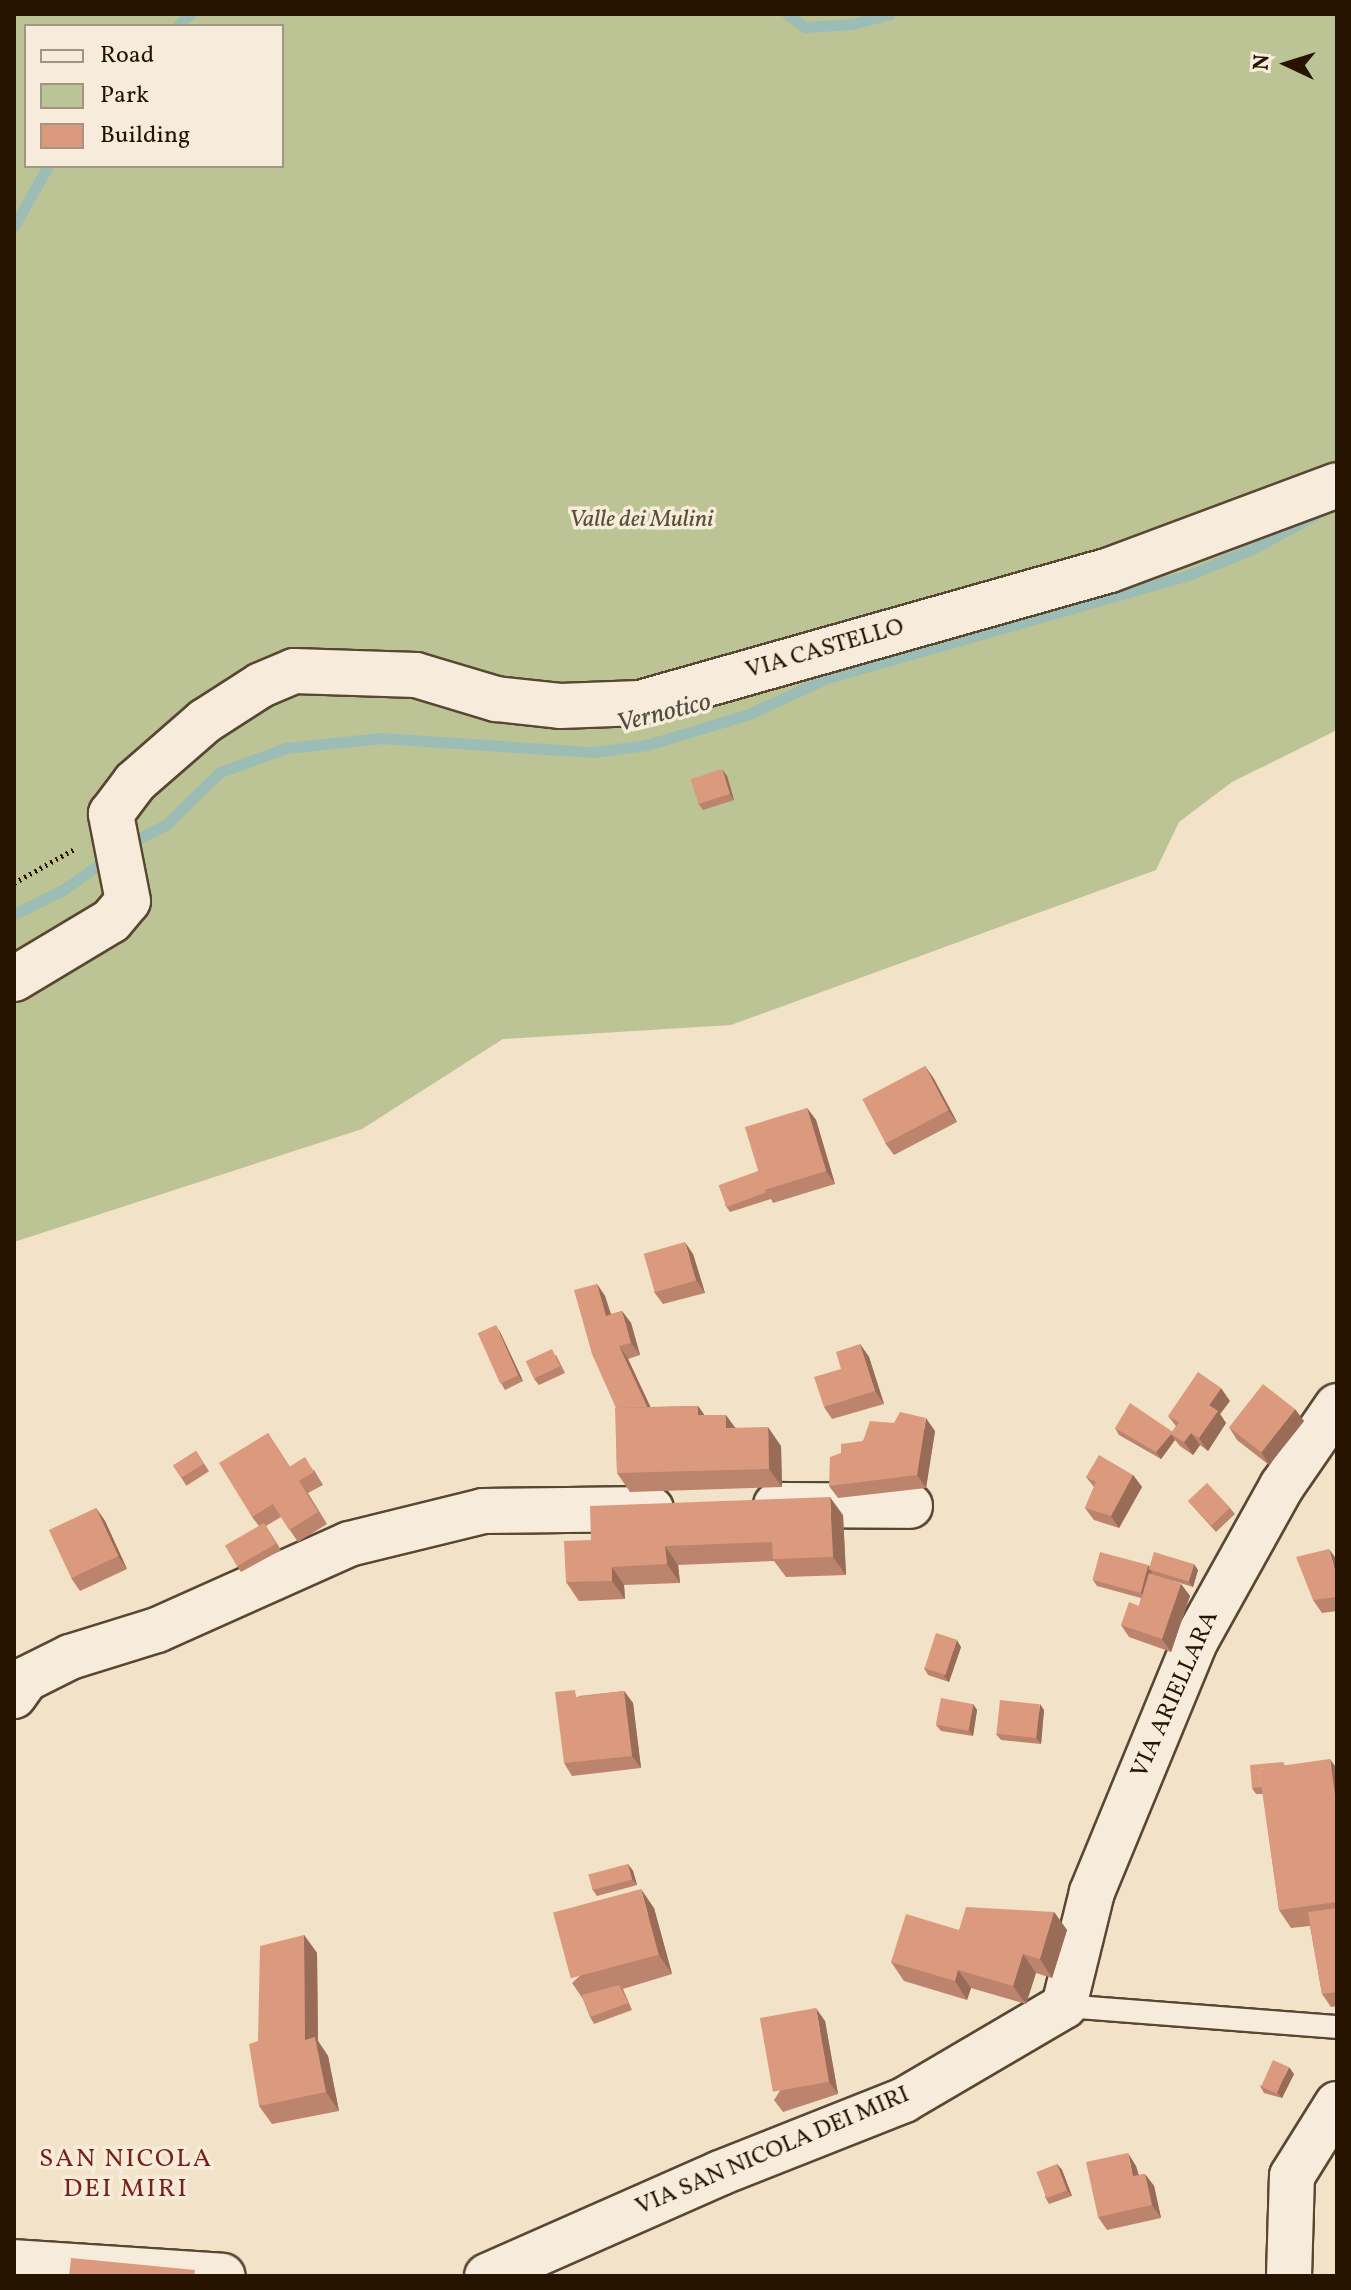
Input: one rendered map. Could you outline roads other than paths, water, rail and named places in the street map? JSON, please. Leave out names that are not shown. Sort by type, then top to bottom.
[{"type":"street","name":"VIA CASTELLO","points":[[14,979],[111,921],[128,901],[127,878],[114,826],[135,782],[205,721],[261,685],[294,671],[416,675],[496,699],[560,706],[640,703],[1110,570],[1337,485]]},
{"type":"street","name":"VIA ARIELLARA","points":[[1064,2006],[1092,1892],[1195,1642],[1282,1486],[1337,1406]]},
{"type":"street","points":[[731,1507],[910,1506]]},
{"type":"street","points":[[14,1696],[26,1679],[70,1657],[171,1624],[349,1544],[483,1511],[687,1509]]},
{"type":"street","name":"VIA SAN NICOLA DEI MIRI","points":[[487,2276],[720,2173],[904,2100],[1064,2006]]},
{"type":"street","points":[[1289,2276],[1292,2176],[1337,2104]]},
{"type":"street","points":[[14,2262],[223,2276]]},
{"type":"lane","points":[[1064,2006],[1337,2027]]},
{"type":"waterway","points":[[179,24],[190,14]]},
{"type":"waterway","points":[[787,14],[805,27],[852,24],[890,14]]},
{"type":"waterway","points":[[14,226],[47,168]]},
{"type":"waterway","name":"Vernotico","points":[[126,845],[167,824],[220,772],[286,748],[381,738],[594,752],[647,745],[749,714],[827,678],[1189,575],[1256,547],[1315,515]]},
{"type":"waterway","name":"Vernotico","points":[[14,914],[63,890],[108,858]]},
{"type":"district","name":"SAN NICOLA DEI MIRI","points":[[126,2175]]},
{"type":"park label","name":"Valle dei Mulini","points":[[641,521]]}]
